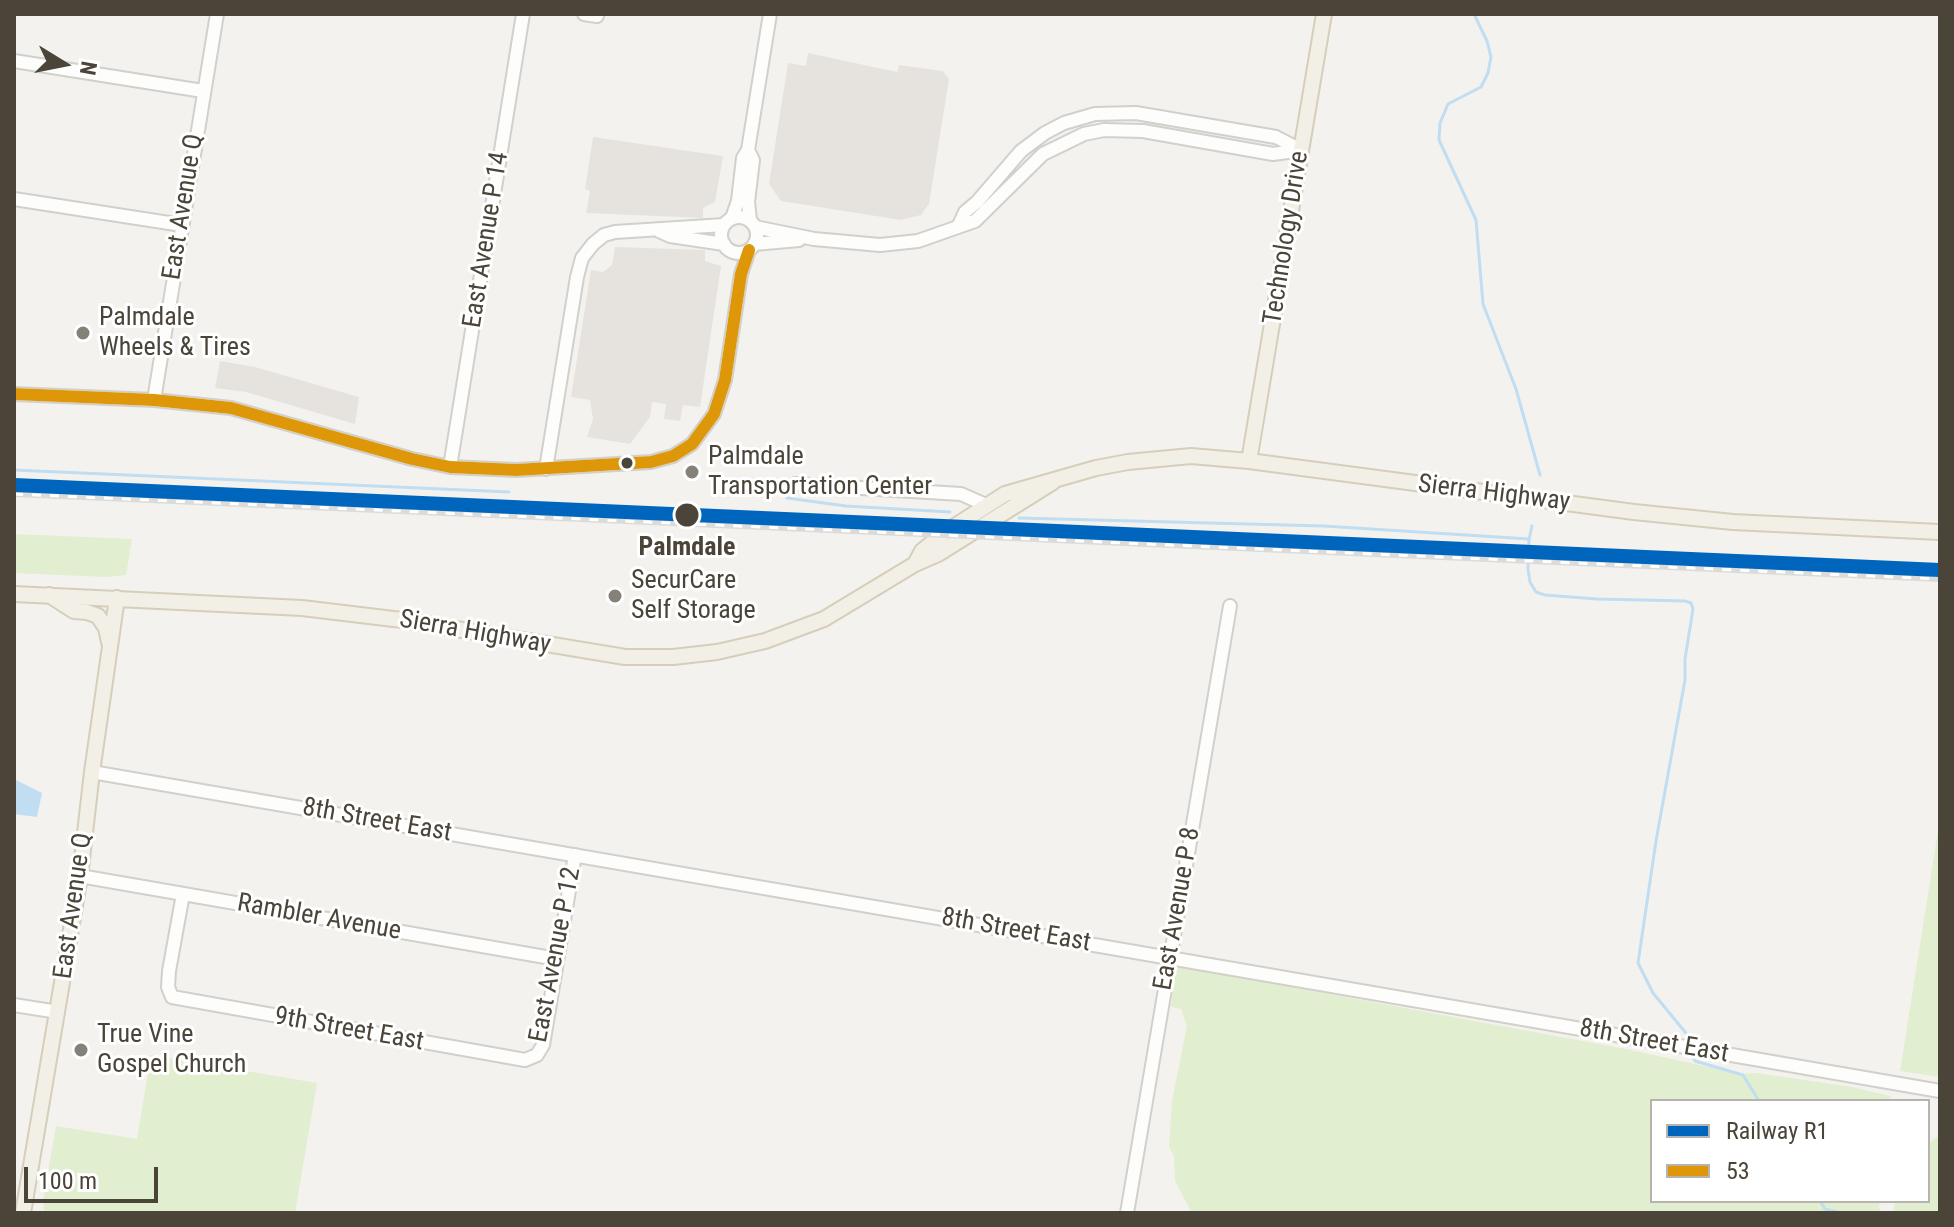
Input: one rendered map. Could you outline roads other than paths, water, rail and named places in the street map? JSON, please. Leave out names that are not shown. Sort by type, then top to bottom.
[{"type":"main road","name":"Technology Drive","points":[[1249,461],[1324,14]]},
{"type":"main road","name":"Sierra Highway","points":[[915,564],[922,551],[1005,494],[1096,468],[1162,457],[1191,456],[1634,512],[1733,522],[1940,532]]},
{"type":"main road","name":"Sierra Highway","points":[[14,594],[302,608],[402,620],[625,657],[673,657],[717,652],[765,641],[824,619],[915,564],[938,554],[1053,482]]},
{"type":"main road","points":[[48,595],[74,611],[98,616],[106,628],[110,652]]},
{"type":"main road","name":"East Avenue Q","points":[[23,1213],[80,876],[117,598]]},
{"type":"street","name":"East Avenue Q","points":[[154,400],[217,14]]},
{"type":"street","name":"East Avenue P 14","points":[[450,467],[523,14]]},
{"type":"street","points":[[724,244],[722,234],[738,201],[770,14]]},
{"type":"street","points":[[14,61],[203,91]]},
{"type":"street","points":[[546,469],[577,277],[582,258],[604,235],[625,231],[659,231],[671,227],[706,228],[741,217],[752,223],[814,239],[901,245],[918,241],[959,225],[965,212],[1021,151],[1045,133],[1064,123],[1095,114],[1136,113],[1276,137],[1301,150]]},
{"type":"street","points":[[14,394],[154,400],[249,412],[450,467],[546,469],[651,462],[673,456],[692,444],[706,427],[725,380],[741,274],[756,239],[748,202],[753,160],[748,150]]},
{"type":"street","points":[[14,199],[182,225]]},
{"type":"street","points":[[659,231],[670,236],[724,244],[738,252],[751,247],[814,239]]},
{"type":"street","points":[[795,484],[961,494],[986,505]]},
{"type":"street","name":"East Avenue P 8","points":[[1127,1213],[1230,606]]},
{"type":"street","name":"8th Street East","points":[[92,772],[1940,1091]]},
{"type":"street","name":"East Avenue P 12","points":[[537,1055],[543,1045],[575,855]]},
{"type":"street","name":"Rambler Avenue","points":[[80,876],[557,959]]},
{"type":"street","name":"9th Street East","points":[[183,894],[168,987],[172,997],[525,1060],[537,1055]]},
{"type":"street","points":[[14,1005],[58,1012]]},
{"type":"water","points":[[14,779],[42,793],[37,817],[14,814]]},
{"type":"waterway","points":[[1474,14],[1491,57],[1488,73],[1481,87],[1448,104],[1440,123],[1439,140],[1476,220],[1483,304],[1516,389],[1540,475]]},
{"type":"waterway","points":[[14,470],[509,492]]},
{"type":"waterway","points":[[787,498],[846,506],[950,512]]},
{"type":"waterway","points":[[1019,518],[1324,526],[1529,539]]},
{"type":"waterway","points":[[1532,526],[1528,569],[1536,592],[1597,599],[1685,601],[1691,603],[1693,609],[1685,680],[1638,963],[1653,993],[1690,1038],[1691,1045]]},
{"type":"waterway","points":[[1690,1052],[1695,1061],[1743,1075],[1758,1099]]},
{"type":"waterway","points":[[1821,1203],[1825,1209],[1841,1213]]},
{"type":"railway","points":[[14,494],[1940,579]]},
{"type":"rail line","name":"R1","points":[[14,485],[1940,570]]},
{"type":"place","name":"Palmdale Wheels & Tires","points":[[83,333]]},
{"type":"place","name":"Palmdale Transportation Center","points":[[692,472]]},
{"type":"place","name":"Palmdale","points":[[687,515]]},
{"type":"place","name":"SecurCare Self Storage","points":[[615,596]]},
{"type":"place","name":"True Vine Gospel Church","points":[[81,1050]]}]
